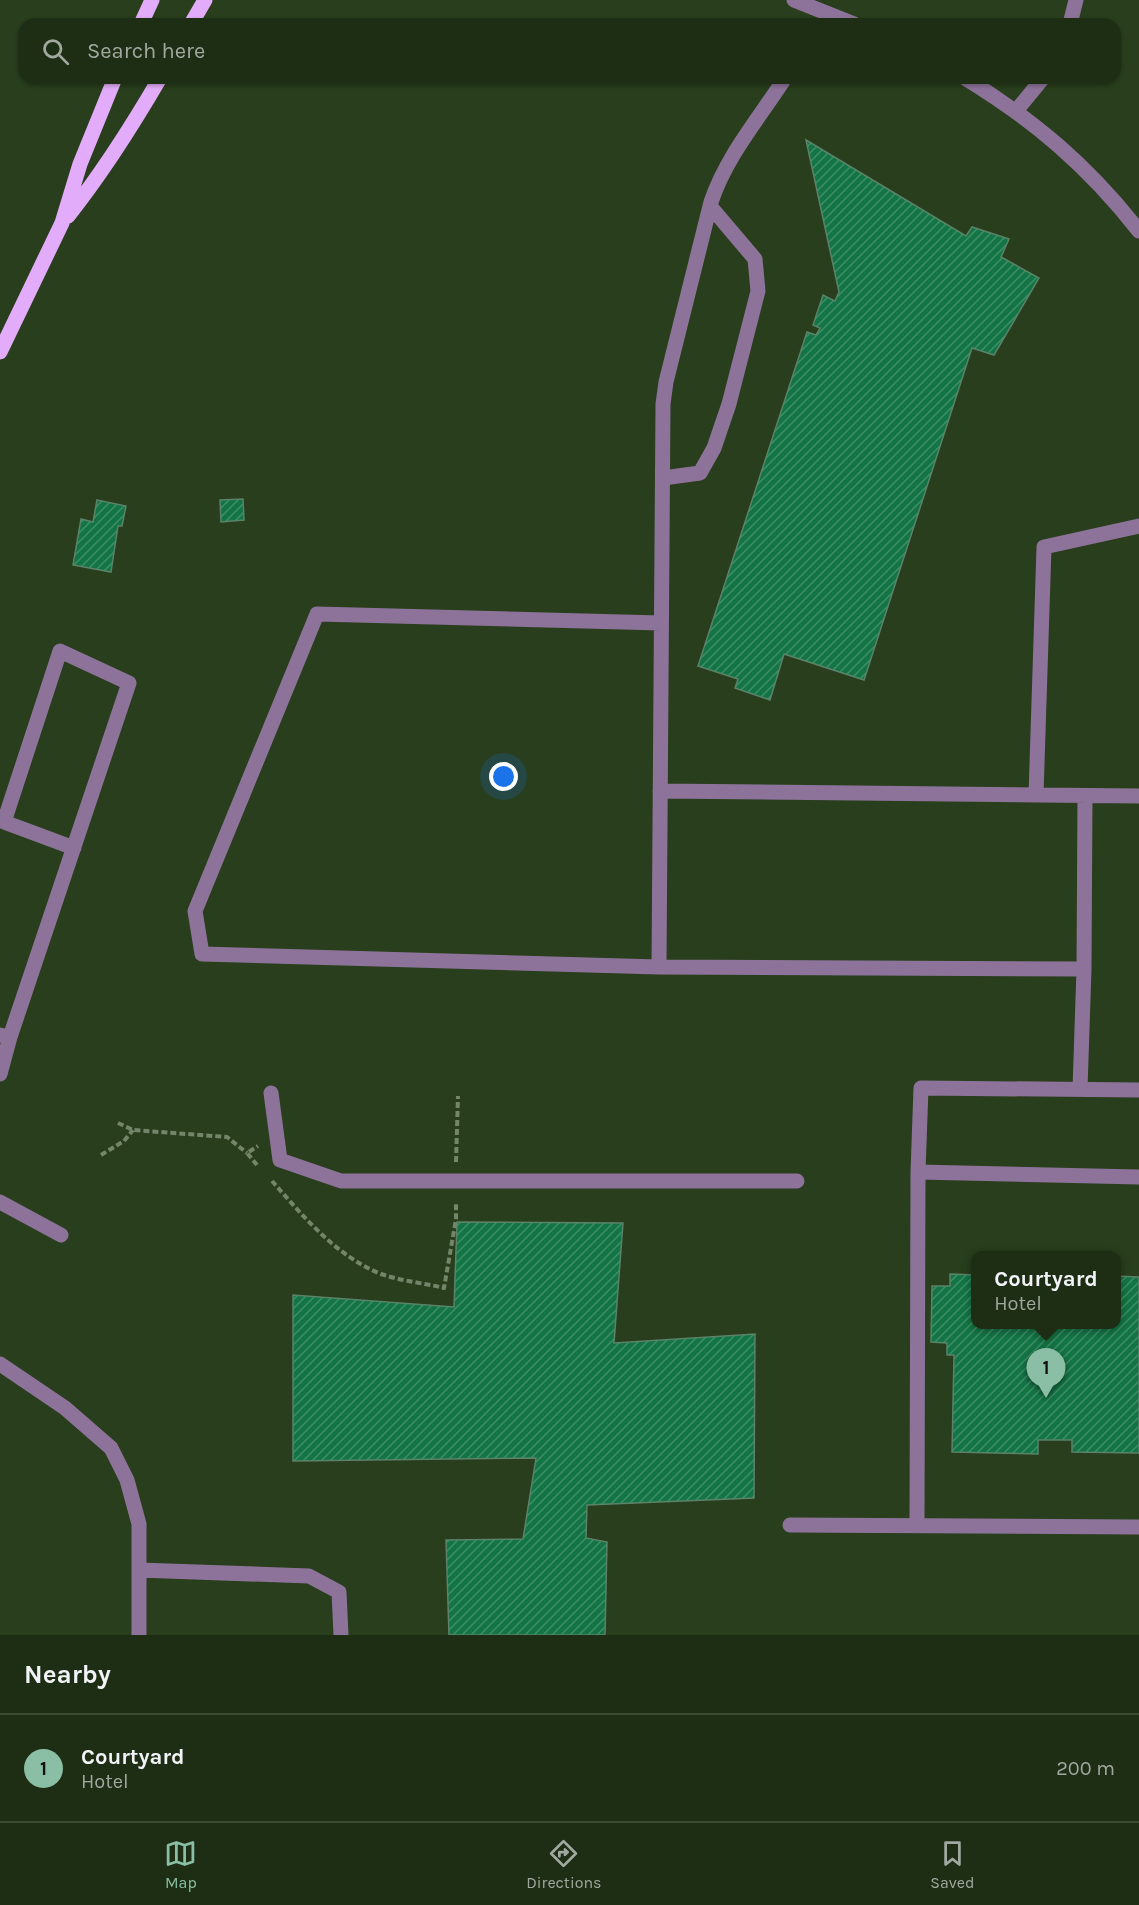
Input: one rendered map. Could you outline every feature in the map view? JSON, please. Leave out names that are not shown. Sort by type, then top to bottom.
[{"type":"main road","points":[[144,18],[152,0]]},
{"type":"main road","points":[[194,18],[205,0]]},
{"type":"main road","points":[[0,352],[62,223],[83,155],[113,84]]},
{"type":"main road","points":[[62,223],[94,183],[156,84]]},
{"type":"lane","points":[[794,0],[818,17]]},
{"type":"lane","points":[[1072,18],[1076,0]]},
{"type":"lane","points":[[659,967],[663,404],[666,382],[710,206],[720,177],[731,156],[781,84]]},
{"type":"lane","points":[[974,84],[1016,111],[1055,141],[1090,173],[1139,231]]},
{"type":"lane","points":[[1016,111],[1038,84]]},
{"type":"lane","points":[[663,478],[700,473],[714,448],[729,404],[758,291],[755,259],[710,206]]},
{"type":"lane","points":[[1036,795],[1044,547],[1139,526]]},
{"type":"lane","points":[[662,623],[317,614],[195,911],[202,954],[659,967],[1084,969]]},
{"type":"lane","points":[[0,1074],[5,1036],[74,848],[129,683],[60,651],[4,822],[74,848]]},
{"type":"lane","points":[[660,791],[1139,796]]},
{"type":"lane","points":[[1080,1089],[1084,969],[1085,796]]},
{"type":"lane","points":[[917,1526],[918,1172],[921,1088],[1139,1090]]},
{"type":"lane","points":[[271,1093],[280,1160],[341,1181],[797,1181]]},
{"type":"lane","points":[[918,1172],[1139,1178]]},
{"type":"lane","points":[[0,1202],[61,1235]]},
{"type":"lane","points":[[0,1364],[65,1408],[111,1448],[128,1480],[139,1524],[139,1635]]},
{"type":"lane","points":[[790,1525],[1139,1527]]},
{"type":"lane","points":[[139,1570],[309,1576],[339,1592],[341,1635]]},
{"type":"path","points":[[269,1178],[306,1220],[350,1257],[381,1274],[444,1288],[456,1219],[458,1096]]},
{"type":"path","points":[[118,1123],[133,1130],[227,1137],[247,1153],[262,1170]]},
{"type":"path","points":[[101,1155],[124,1141],[133,1130]]},
{"type":"path","points":[[247,1153],[277,1135]]},
{"type":"building","points":[[806,140],[966,236],[972,227],[1009,239],[1001,257],[1039,278],[994,355],[972,348],[864,680],[784,654],[770,700],[735,688],[738,679],[698,666],[807,332],[816,335],[820,328],[813,325],[823,295],[835,301],[839,292]]},
{"type":"building","points":[[243,499],[244,520],[221,522],[220,500]]},
{"type":"building","points":[[97,500],[126,506],[122,526],[118,526],[111,572],[73,565],[81,519],[93,522]]},
{"type":"building","points":[[457,1222],[623,1223],[614,1343],[755,1334],[754,1498],[587,1505],[586,1538],[607,1542],[605,1635],[449,1635],[446,1540],[523,1539],[536,1458],[293,1461],[293,1295],[454,1307]]},
{"type":"building","points":[[950,1274],[971,1275],[971,1329],[1121,1329],[1121,1276],[1139,1277],[1139,1453],[1072,1452],[1072,1440],[1038,1440],[1038,1454],[952,1452],[954,1355],[947,1355],[947,1343],[931,1342],[932,1286],[950,1286]]},
{"type":"place","name":"Courtyard","points":[[1046,1398]]}]
